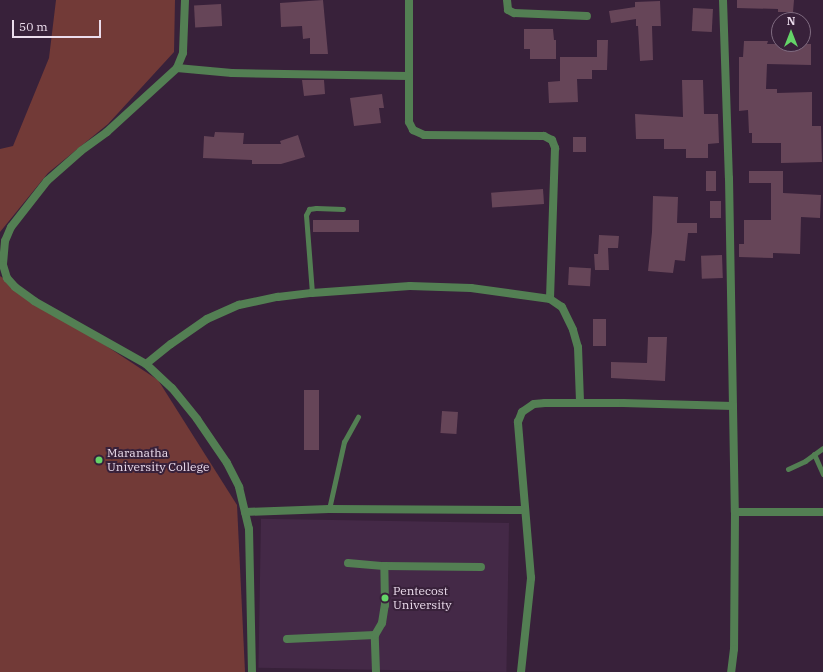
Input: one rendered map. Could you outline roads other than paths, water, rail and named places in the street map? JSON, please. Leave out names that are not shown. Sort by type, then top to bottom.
[{"type":"street","points":[[185,0],[183,53],[177,68],[107,132],[81,151],[47,181],[11,227],[5,241],[3,265],[7,278],[15,287],[34,301],[146,364],[172,388],[201,425],[227,463],[239,487],[248,529],[252,672]]},
{"type":"street","points":[[409,0],[409,122],[412,130],[424,135],[544,136],[552,140],[555,148],[550,299]]},
{"type":"street","points":[[507,0],[508,10],[514,13],[587,16]]},
{"type":"street","points":[[723,0],[735,512],[734,649],[731,672]]},
{"type":"street","points":[[177,68],[232,73],[408,76]]},
{"type":"street","points":[[146,364],[171,344],[207,319],[240,305],[278,297],[312,293],[410,286],[443,286],[550,299],[562,308],[573,330],[579,353],[580,402]]},
{"type":"street","points":[[522,672],[531,578],[518,422],[522,412],[534,404],[580,402],[733,406]]},
{"type":"street","points":[[245,512],[329,509],[525,510]]},
{"type":"street","points":[[735,512],[823,512]]},
{"type":"street","points":[[348,563],[384,566],[481,568]]},
{"type":"street","points":[[376,672],[374,635],[382,623],[385,605],[384,566]]},
{"type":"street","points":[[287,639],[374,635]]},
{"type":"lane","points":[[312,293],[306,215],[309,209],[343,209]]},
{"type":"lane","points":[[329,509],[344,442],[358,417]]},
{"type":"lane","points":[[788,469],[805,461],[823,448]]},
{"type":"lane","points":[[814,454],[823,474]]},
{"type":"place","name":"Maranatha University College","points":[[99,460]]},
{"type":"place","name":"Pentecost University","points":[[385,598]]}]
